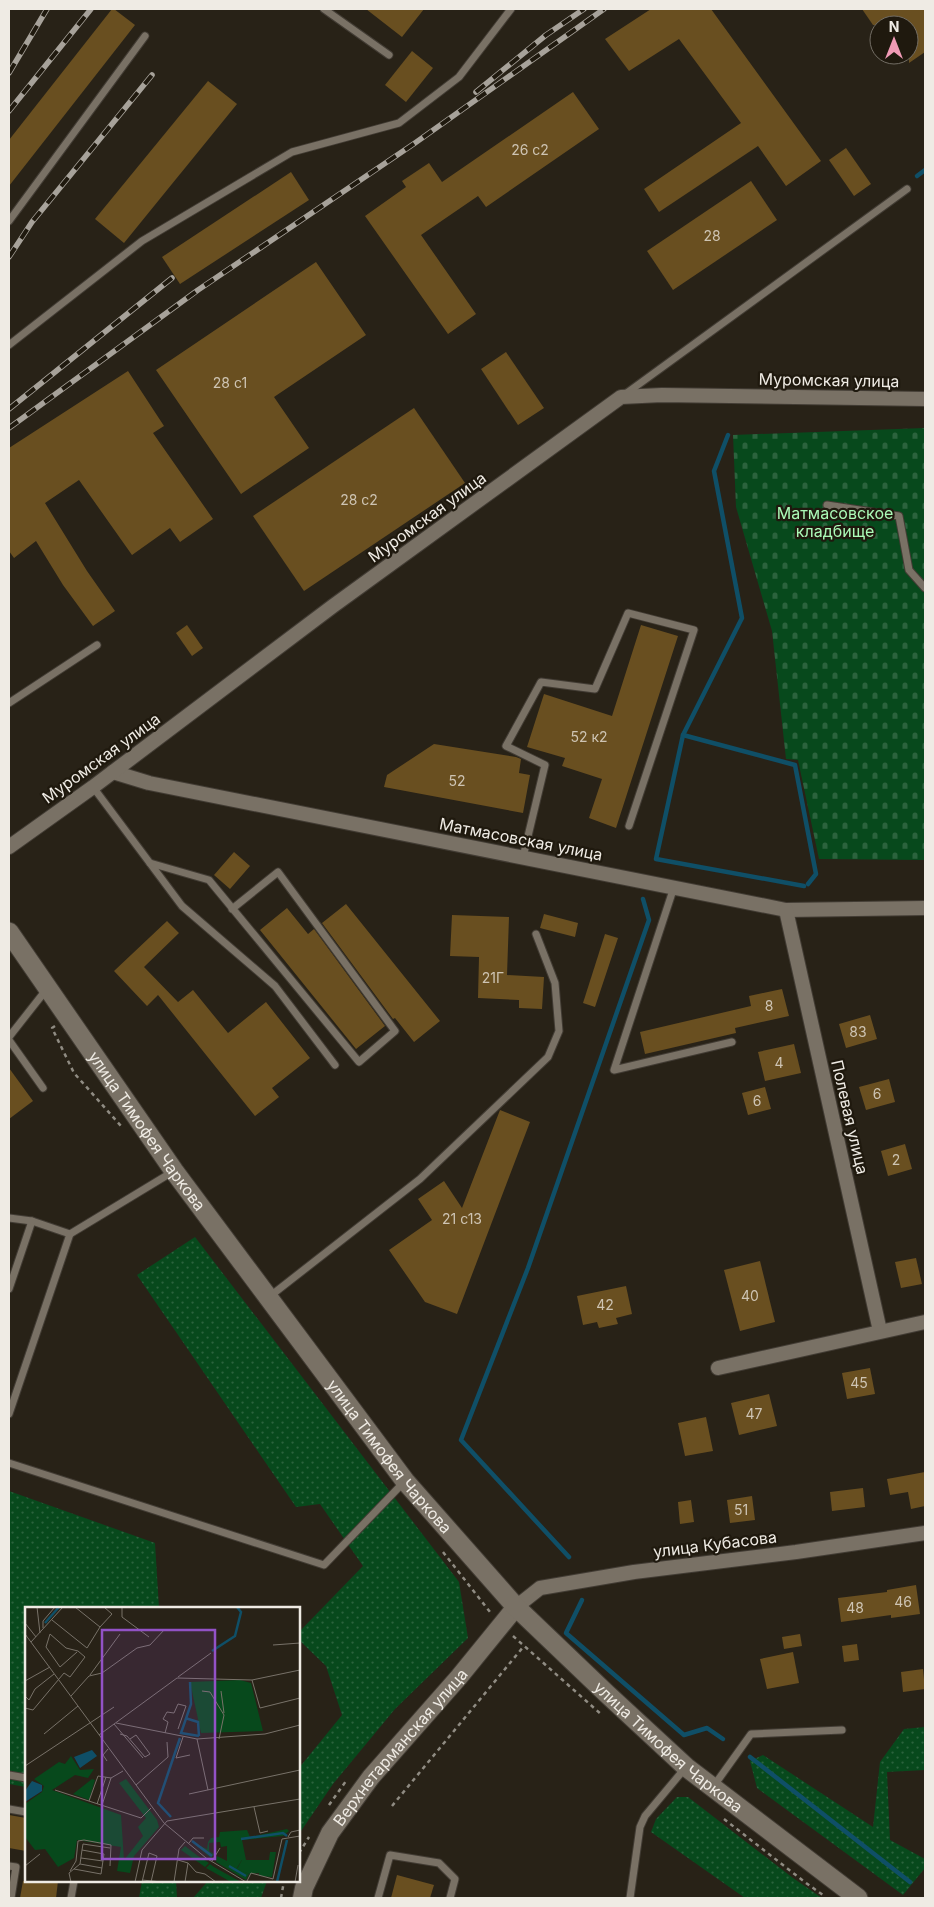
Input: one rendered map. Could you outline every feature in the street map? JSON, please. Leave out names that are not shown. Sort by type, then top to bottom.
[{"type":"main road","name":"улица Тимофея Чаркова","points":[[9,932],[174,1171],[405,1481],[516,1607],[686,1767],[858,1898]]},
{"type":"street","name":"Муромская улица","points":[[9,847],[113,772],[333,606],[621,397],[925,399]]},
{"type":"street","name":"Матмасовская улица","points":[[113,772],[149,783],[786,910],[925,908]]},
{"type":"street","name":"Полевая улица","points":[[786,910],[880,1331]]},
{"type":"street","points":[[718,1368],[925,1322]]},
{"type":"street","name":"улица Кубасова","points":[[516,1607],[540,1588],[634,1572],[796,1552],[925,1533]]},
{"type":"street","name":"Верхнетарманская улица","points":[[302,1898],[304,1888],[330,1834],[371,1777],[459,1678],[516,1607]]},
{"type":"lane","points":[[324,9],[389,55]]},
{"type":"lane","points":[[9,345],[142,241],[292,152],[398,123],[459,77],[511,9]]},
{"type":"lane","points":[[9,221],[145,36]]},
{"type":"lane","points":[[621,397],[907,189]]},
{"type":"lane","points":[[827,505],[899,516],[909,570],[925,588]]},
{"type":"lane","points":[[523,857],[545,765],[506,746],[541,682],[595,689],[628,614],[694,630],[629,826]]},
{"type":"lane","points":[[9,703],[97,644]]},
{"type":"lane","points":[[93,786],[182,906],[275,986],[336,1065]]},
{"type":"lane","points":[[150,863],[208,880],[232,909],[359,1062],[394,1031],[278,872],[232,909]]},
{"type":"lane","points":[[674,888],[614,1070],[732,1042]]},
{"type":"lane","points":[[269,1298],[420,1179],[548,1056],[559,1031],[556,993],[555,983],[536,934]]},
{"type":"lane","points":[[43,1088],[9,1038],[48,988]]},
{"type":"lane","points":[[9,1414],[70,1234],[174,1171]]},
{"type":"lane","points":[[9,1218],[32,1221],[70,1234]]},
{"type":"lane","points":[[9,1289],[32,1221]]},
{"type":"lane","points":[[9,1464],[324,1565],[405,1481]]},
{"type":"lane","points":[[713,1787],[751,1734],[842,1730]]},
{"type":"lane","points":[[630,1898],[640,1827],[645,1816],[686,1767]]},
{"type":"lane","points":[[9,1775],[25,1778]]},
{"type":"lane","points":[[9,1809],[25,1812]]},
{"type":"lane","points":[[378,1898],[390,1855],[439,1863],[455,1879],[450,1898]]},
{"type":"lane","points":[[9,1866],[16,1867],[11,1898]]},
{"type":"lane","points":[[71,1898],[74,1882]]},
{"type":"path","points":[[392,1806],[524,1646]]},
{"type":"path","points":[[281,1898],[284,1882]]},
{"type":"green space","name":"Матмасовское кладбище","points":[[925,428],[925,860],[819,859],[798,760],[786,759],[772,631],[736,507],[733,435]]},
{"type":"green space","points":[[195,1237],[459,1582],[468,1638],[395,1709],[333,1784],[300,1833],[300,1767],[342,1715],[326,1666],[300,1641],[300,1631],[363,1566],[320,1504],[296,1507],[137,1275]]},
{"type":"green space","points":[[9,1491],[155,1543],[159,1607],[25,1607],[25,1787],[9,1784]]},
{"type":"green space","points":[[925,1727],[925,1770],[887,1772],[890,1840],[925,1859],[925,1868],[903,1895],[757,1788],[750,1761],[763,1755],[873,1827],[880,1762],[904,1729]]},
{"type":"green space","points":[[677,1797],[688,1797],[822,1898],[745,1898],[651,1832],[656,1819]]},
{"type":"green space","points":[[142,1882],[176,1882],[177,1898],[139,1898]]},
{"type":"green space","points":[[207,1882],[267,1882],[261,1898],[193,1898]]},
{"type":"building","points":[[112,9],[135,25],[9,186],[9,140]]},
{"type":"building","points":[[366,9],[424,9],[402,37]]},
{"type":"building","points":[[651,9],[711,9],[821,161],[786,186],[758,146],[659,212],[644,189],[741,123],[679,39],[629,71],[605,39]]},
{"type":"building","points":[[862,9],[925,9],[925,52],[919,56],[919,15],[869,15],[869,19]]},
{"type":"building","points":[[412,51],[433,68],[406,102],[385,85]]},
{"type":"building","points":[[208,81],[237,104],[124,243],[95,219]]},
{"type":"building","points":[[573,92],[599,129],[486,207],[478,196],[421,235],[476,314],[448,334],[365,216],[406,187],[402,181],[429,163],[442,182]]},
{"type":"building","points":[[846,148],[871,184],[854,196],[829,160]]},
{"type":"building","points":[[291,172],[309,200],[180,284],[162,257]]},
{"type":"building","points":[[751,181],[777,220],[673,290],[647,251]]},
{"type":"building","points":[[316,262],[366,335],[274,397],[309,448],[241,494],[156,370]]},
{"type":"building","points":[[506,352],[544,408],[518,425],[481,369]]},
{"type":"building","points":[[128,371],[164,426],[153,433],[213,519],[180,542],[170,528],[132,555],[79,480],[45,503],[87,571],[115,611],[93,626],[63,585],[36,541],[14,558],[9,551],[9,448]]},
{"type":"building","points":[[414,408],[465,483],[304,591],[253,516]]},
{"type":"building","points":[[187,625],[203,648],[192,656],[176,633]]},
{"type":"building","points":[[641,625],[678,636],[616,828],[589,818],[602,779],[562,766],[565,758],[527,747],[544,694],[612,716]]},
{"type":"building","points":[[434,744],[521,759],[519,773],[530,775],[523,813],[384,787],[387,775]]},
{"type":"building","points":[[234,852],[250,866],[230,889],[214,875]]},
{"type":"building","points":[[346,904],[440,1021],[414,1042],[395,1018],[393,1019],[322,923]]},
{"type":"building","points":[[287,908],[308,934],[314,929],[385,1026],[356,1049],[260,930]]},
{"type":"building","points":[[544,914],[578,923],[575,937],[540,928]]},
{"type":"building","points":[[452,915],[509,917],[507,975],[544,977],[542,1009],[519,1008],[519,1000],[478,998],[479,957],[450,956]]},
{"type":"building","points":[[167,921],[179,933],[144,967],[178,1002],[193,990],[228,1033],[266,1002],[310,1058],[272,1088],[279,1097],[255,1116],[158,995],[147,1006],[114,971]]},
{"type":"building","points":[[605,934],[618,938],[595,1007],[583,1003]]},
{"type":"building","points":[[782,989],[789,1016],[735,1028],[736,1033],[645,1054],[640,1032],[751,1006],[749,996]]},
{"type":"building","points":[[870,1015],[877,1039],[846,1048],[839,1024]]},
{"type":"building","points":[[794,1044],[801,1073],[765,1081],[758,1052]]},
{"type":"building","points":[[9,1068],[33,1101],[9,1119]]},
{"type":"building","points":[[889,1079],[895,1102],[866,1110],[859,1087]]},
{"type":"building","points":[[765,1087],[771,1109],[748,1115],[742,1093]]},
{"type":"building","points":[[500,1110],[530,1122],[457,1314],[425,1302],[389,1250],[432,1220],[418,1199],[444,1181],[462,1208]]},
{"type":"building","points":[[905,1144],[912,1169],[888,1176],[881,1151]]},
{"type":"building","points":[[916,1258],[922,1284],[901,1288],[895,1262]]},
{"type":"building","points":[[760,1261],[775,1322],[740,1331],[724,1270]]},
{"type":"building","points":[[626,1286],[632,1314],[616,1318],[618,1324],[599,1328],[597,1322],[583,1325],[577,1296]]},
{"type":"building","points":[[870,1368],[875,1394],[847,1399],[842,1373]]},
{"type":"building","points":[[769,1394],[777,1426],[739,1435],[731,1403]]},
{"type":"building","points":[[706,1417],[713,1451],[685,1456],[678,1423]]},
{"type":"building","points":[[925,1472],[925,1506],[911,1509],[908,1492],[890,1495],[887,1479]]},
{"type":"building","points":[[863,1488],[865,1507],[832,1511],[830,1492]]},
{"type":"building","points":[[752,1496],[755,1520],[730,1523],[727,1500]]},
{"type":"building","points":[[691,1500],[694,1522],[680,1524],[678,1502]]},
{"type":"building","points":[[916,1585],[920,1614],[891,1618],[891,1615],[841,1622],[838,1598],[887,1592],[887,1590]]},
{"type":"building","points":[[800,1634],[802,1646],[784,1649],[782,1637]]},
{"type":"building","points":[[857,1644],[859,1660],[844,1662],[842,1646]]},
{"type":"building","points":[[793,1652],[799,1683],[767,1689],[760,1659]]},
{"type":"building","points":[[923,1669],[925,1689],[903,1692],[901,1672]]},
{"type":"building","points":[[9,1815],[25,1818],[25,1851],[9,1848]]},
{"type":"building","points":[[397,1875],[434,1885],[430,1898],[391,1898]]},
{"type":"building","points":[[23,1881],[58,1882],[56,1898],[20,1898]]},
{"type":"waterway","points":[[917,176],[925,170]]},
{"type":"waterway","points":[[728,435],[714,471],[742,618],[683,735],[656,859],[804,886]]},
{"type":"waterway","points":[[683,735],[795,765],[816,874],[808,884]]},
{"type":"waterway","points":[[569,1557],[461,1440],[528,1268],[649,920],[643,899]]},
{"type":"waterway","points":[[582,1600],[566,1633],[684,1735],[707,1728],[723,1739]]},
{"type":"waterway","points":[[750,1757],[910,1882]]},
{"type":"railway","points":[[9,73],[47,9]]},
{"type":"railway","points":[[9,111],[91,9]]},
{"type":"railway","points":[[476,92],[546,35],[584,9]]},
{"type":"railway","points":[[9,428],[198,290],[415,143],[604,9]]},
{"type":"railway","points":[[9,257],[32,222],[152,75]]},
{"type":"railway","points":[[9,409],[172,278]]}]
